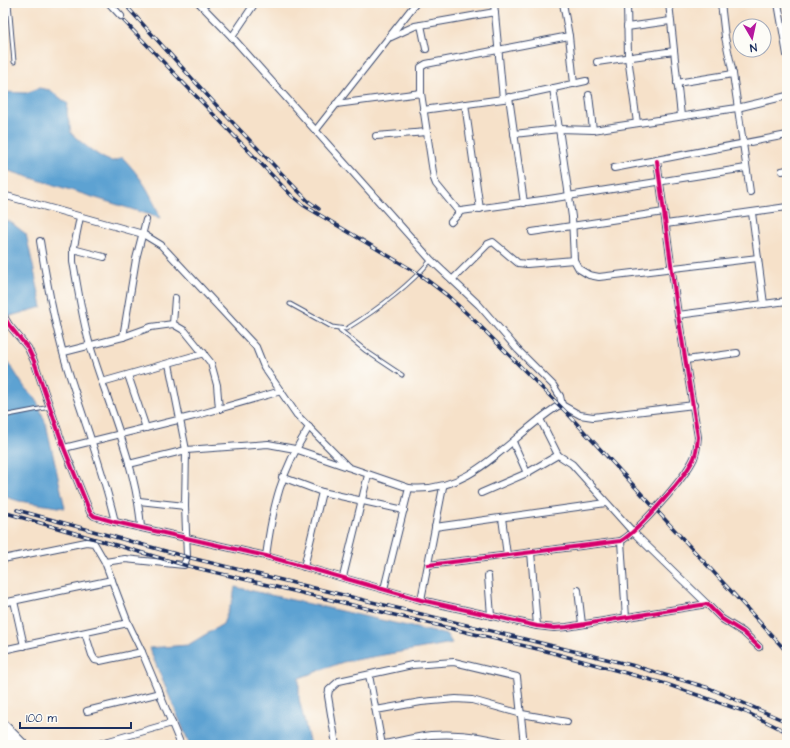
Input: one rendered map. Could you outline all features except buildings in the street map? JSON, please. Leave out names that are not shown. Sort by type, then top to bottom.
[{"type":"main road","points":[[3,730],[18,745]]},
{"type":"street","points":[[109,3],[121,16]]},
{"type":"street","points":[[199,3],[232,37],[316,130],[431,260],[453,279],[553,385],[560,396],[562,405]]},
{"type":"street","points":[[232,37],[255,3]]},
{"type":"street","points":[[316,130],[415,5],[407,3]]},
{"type":"street","points":[[494,3],[506,98],[514,134],[524,203]]},
{"type":"street","points":[[563,3],[569,36],[574,84]]},
{"type":"street","points":[[627,3],[628,57],[637,123]]},
{"type":"street","points":[[668,3],[681,116]]},
{"type":"street","points":[[721,3],[725,37],[733,74],[750,192]]},
{"type":"street","points":[[778,3],[787,56]]},
{"type":"street","points":[[388,39],[409,28],[495,12]]},
{"type":"street","points":[[628,26],[670,21]]},
{"type":"street","points":[[421,25],[426,49]]},
{"type":"street","points":[[459,212],[436,184],[421,93],[420,70],[423,65],[569,36]]},
{"type":"street","points":[[597,62],[674,51]]},
{"type":"street","points":[[677,83],[733,74]]},
{"type":"street","points":[[423,110],[506,98],[586,81]]},
{"type":"street","points":[[554,88],[569,196],[574,260],[579,269],[589,275],[599,277],[672,270],[758,258]]},
{"type":"street","points":[[336,104],[421,93]]},
{"type":"street","points":[[590,95],[593,130]]},
{"type":"street","points":[[514,134],[559,129],[593,130],[737,108],[787,96]]},
{"type":"street","points":[[465,104],[480,209]]},
{"type":"street","points":[[376,136],[427,132]]},
{"type":"street","points":[[614,168],[787,135]]},
{"type":"street","points":[[428,565],[621,541],[633,532],[674,487],[693,460],[697,450],[698,437],[694,405],[678,315],[657,161]]},
{"type":"street","points":[[451,222],[459,212],[746,168]]},
{"type":"street","points":[[3,195],[143,234],[161,245],[256,347],[264,367],[297,414],[349,468]]},
{"type":"street","points":[[666,224],[787,207]]},
{"type":"street","points":[[532,232],[664,212]]},
{"type":"street","points":[[752,213],[764,304]]},
{"type":"street","points":[[80,217],[73,249],[73,262],[90,346],[129,464],[139,501],[140,527]]},
{"type":"street","points":[[123,337],[136,260],[146,220]]},
{"type":"street","points":[[40,241],[45,273],[64,352],[106,483],[115,522]]},
{"type":"street","points":[[453,279],[488,244],[493,242],[518,263],[527,264],[574,260]]},
{"type":"street","points":[[73,249],[104,257]]},
{"type":"street","points":[[173,324],[175,298]]},
{"type":"street","points":[[678,315],[787,301]]},
{"type":"street","points":[[3,315],[9,325],[28,348],[64,448],[92,514],[115,522],[266,556],[421,600],[537,626],[554,628],[626,618],[707,604]]},
{"type":"street","points":[[64,352],[123,337],[151,327],[173,324],[185,331],[204,353],[211,364],[215,373],[219,409]]},
{"type":"street","points":[[102,382],[204,353]]},
{"type":"street","points":[[686,360],[737,353]]},
{"type":"street","points":[[105,562],[125,559],[184,565],[187,557],[185,506],[186,450],[169,364]]},
{"type":"street","points":[[128,375],[146,428]]},
{"type":"street","points":[[64,448],[181,419],[281,391]]},
{"type":"street","points":[[562,405],[580,414],[593,417],[694,405]]},
{"type":"street","points":[[129,464],[186,450],[268,444],[295,449],[368,475],[420,490],[442,487],[477,470],[540,419],[562,405]]},
{"type":"street","points":[[540,419],[558,455],[572,464],[606,504],[633,532],[722,619],[744,632],[759,647]]},
{"type":"street","points":[[266,556],[269,531],[282,477],[295,449],[309,427]]},
{"type":"street","points":[[513,442],[527,473]]},
{"type":"street","points":[[482,493],[527,473],[558,455]]},
{"type":"street","points":[[343,577],[368,475]]},
{"type":"street","points":[[282,477],[322,492],[404,510]]},
{"type":"street","points":[[421,600],[442,487]]},
{"type":"street","points":[[384,589],[409,488]]},
{"type":"street","points":[[304,567],[322,492]]},
{"type":"street","points":[[139,501],[185,506]]},
{"type":"street","points":[[435,527],[606,504]]},
{"type":"street","points":[[502,518],[507,555]]},
{"type":"street","points":[[621,541],[626,618]]},
{"type":"street","points":[[3,559],[86,542],[94,544],[105,562],[128,623],[160,693],[181,745]]},
{"type":"street","points":[[532,552],[537,626]]},
{"type":"street","points":[[488,576],[491,616]]},
{"type":"street","points":[[3,603],[112,580]]},
{"type":"street","points":[[578,590],[582,624]]},
{"type":"street","points":[[14,601],[24,646]]},
{"type":"street","points":[[3,650],[128,623]]},
{"type":"street","points":[[85,633],[95,660],[100,661],[142,652]]},
{"type":"street","points":[[336,745],[328,696],[329,690],[339,681],[412,665],[454,662],[515,676],[518,680],[524,745]]},
{"type":"street","points":[[369,675],[381,745],[420,737],[450,735],[485,739],[513,745]]},
{"type":"street","points":[[87,711],[160,693]]},
{"type":"street","points":[[376,710],[421,702],[456,699],[487,703],[522,714],[567,722]]},
{"type":"street","points":[[3,722],[25,745]]},
{"type":"street","points":[[95,745],[172,723]]},
{"type":"street","points":[[3,739],[9,745]]},
{"type":"lane","points":[[8,3],[14,62]]},
{"type":"lane","points":[[340,330],[346,329],[354,324],[407,284],[419,274],[431,260]]},
{"type":"lane","points":[[290,304],[340,330],[402,375]]},
{"type":"lane","points":[[3,416],[50,407]]},
{"type":"water","points":[[39,88],[50,90],[68,104],[67,115],[71,133],[79,141],[98,155],[110,161],[115,161],[122,157],[145,185],[160,218],[3,169],[3,92],[26,93]]},
{"type":"water","points":[[3,221],[9,221],[26,234],[42,307],[3,318]]},
{"type":"water","points":[[3,354],[25,388],[36,399],[46,424],[65,508],[19,501],[3,496]]},
{"type":"water","points":[[235,587],[447,635],[452,643],[343,662],[299,678],[299,699],[310,745],[190,745],[149,648],[188,645],[223,624],[233,599]]},
{"type":"railway","points":[[129,9],[218,107],[308,201],[319,209]]},
{"type":"railway","points":[[124,21],[292,196],[303,205],[419,274],[448,296],[476,322],[567,413],[787,652]]},
{"type":"railway","points":[[17,510],[187,557],[631,665],[709,688],[787,722]]},
{"type":"railway","points":[[3,512],[184,565],[546,651],[666,684],[746,712],[787,732]]},
{"type":"cycle path","points":[[428,565],[621,541],[650,515],[672,490],[689,467],[695,455],[698,437],[678,315],[657,161]]},
{"type":"cycle path","points":[[3,315],[9,325],[28,348],[34,361],[64,448],[90,512],[94,516],[266,556],[421,600],[537,626],[554,628],[567,627],[707,604],[722,619],[743,632],[759,647]]}]
